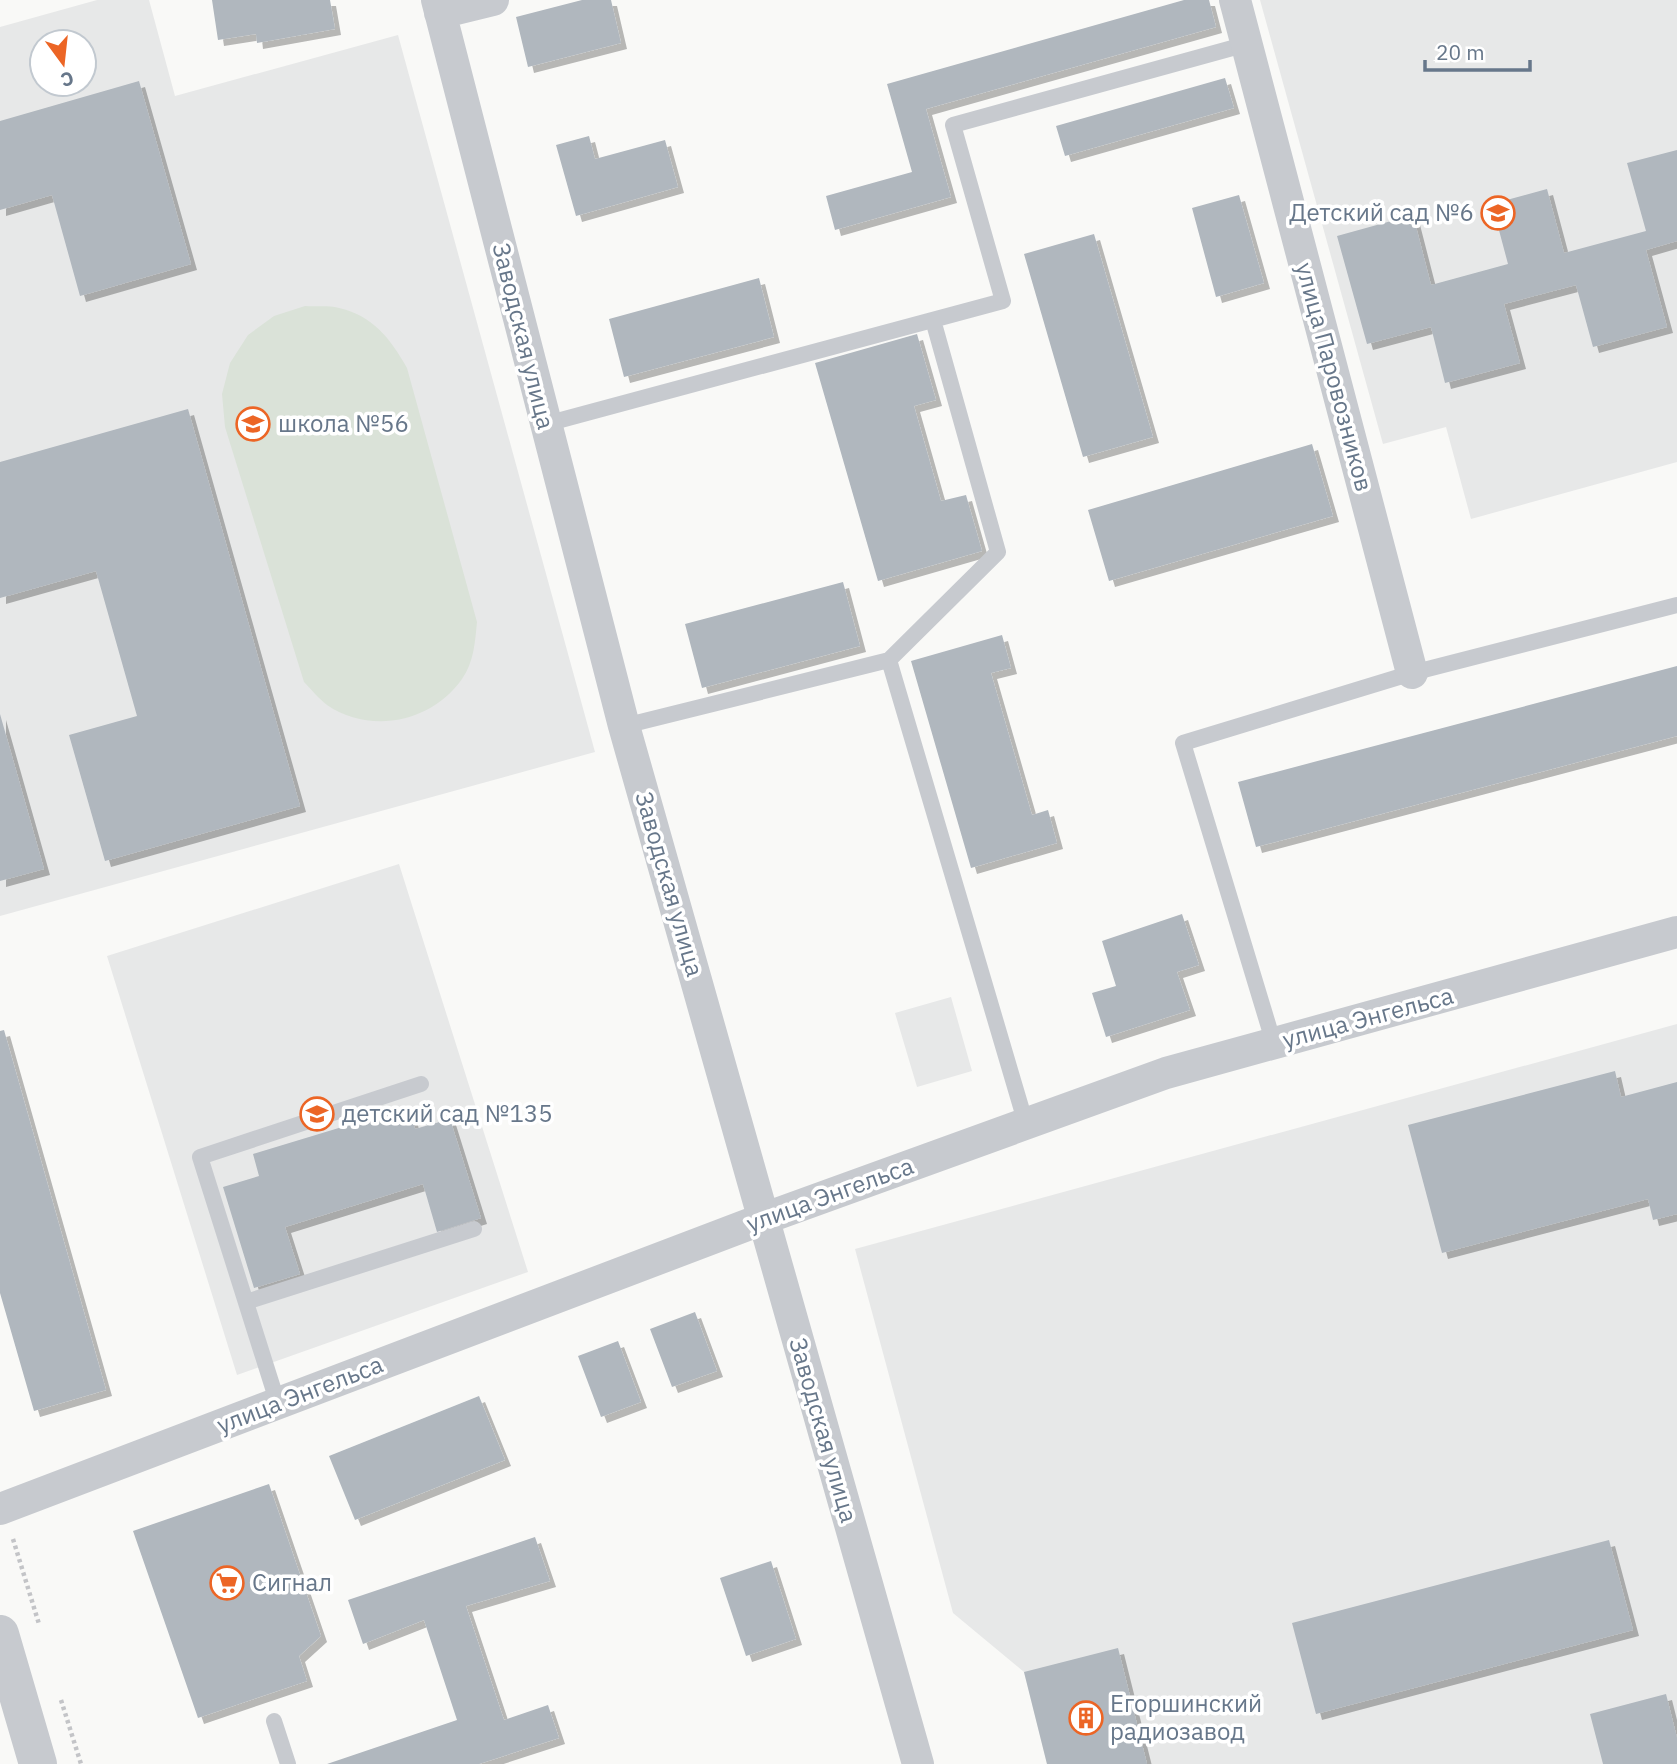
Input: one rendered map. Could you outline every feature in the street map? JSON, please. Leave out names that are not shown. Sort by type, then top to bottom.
[{"type":"street","points":[[438,6],[493,0]]},
{"type":"street","name":"улица Паровозников","points":[[1235,0],[1412,673]]},
{"type":"street","name":"Заводская улица","points":[[438,6],[624,726],[918,1764]]},
{"type":"street","name":"улица Энгельса","points":[[0,1509],[763,1219],[1166,1073],[1677,932]]},
{"type":"street","points":[[0,1634],[38,1764]]},
{"type":"lane","points":[[546,424],[1003,301],[953,125],[1247,44]]},
{"type":"lane","points":[[624,726],[888,660],[998,552],[933,320]]},
{"type":"lane","points":[[1274,1044],[1183,743],[1412,673],[1677,605]]},
{"type":"lane","points":[[888,660],[1026,1124]]},
{"type":"lane","points":[[278,1404],[201,1157],[421,1084]]},
{"type":"lane","points":[[246,1302],[474,1229]]},
{"type":"lane","points":[[274,1721],[288,1764]]},
{"type":"shaded area","name":"школа №56","points":[[97,0],[149,0],[175,96],[398,35],[595,752],[0,916],[0,27]]},
{"type":"shaded area","name":"Детский сад №6","points":[[1260,0],[1677,0],[1677,462],[1471,519],[1446,427],[1383,444]]},
{"type":"shaded area","points":[[305,306],[335,307],[351,311],[371,322],[387,338],[407,368],[477,622],[475,644],[462,679],[449,694],[434,705],[418,714],[400,719],[362,720],[344,714],[327,705],[304,682],[225,427],[222,394],[230,363],[248,335],[274,316]]},
{"type":"shaded area","name":"детский сад №135","points":[[399,864],[528,1272],[237,1375],[107,956]]},
{"type":"shaded area","points":[[951,997],[972,1071],[917,1087],[895,1013]]},
{"type":"shaded area","name":"Егоршинский радиозавод","points":[[1677,1024],[1677,1764],[1047,1764],[1024,1672],[953,1613],[855,1249]]},
{"type":"building","points":[[212,0],[330,0],[335,29],[257,43],[256,34],[218,40]]},
{"type":"building","points":[[582,0],[611,0],[621,43],[528,67],[516,17]]},
{"type":"building","points":[[1184,0],[1209,0],[1216,27],[926,109],[951,197],[835,230],[826,196],[912,172],[887,84]]},
{"type":"building","points":[[1225,78],[1234,108],[1065,156],[1056,126]]},
{"type":"building","points":[[139,81],[191,264],[80,296],[52,195],[0,210],[0,121],[80,98],[98,98],[98,93]]},
{"type":"building","points":[[589,136],[595,159],[665,140],[678,187],[576,216],[556,145]]},
{"type":"building","name":"Детский сад №6","points":[[1677,150],[1677,241],[1646,250],[1667,327],[1593,347],[1576,285],[1504,304],[1520,363],[1445,383],[1431,327],[1367,344],[1337,236],[1413,215],[1431,285],[1508,264],[1492,204],[1547,189],[1564,253],[1646,231],[1627,163]]},
{"type":"building","points":[[1239,195],[1264,283],[1216,297],[1192,208]]},
{"type":"building","points":[[1094,234],[1153,437],[1083,457],[1024,254]]},
{"type":"building","points":[[759,278],[774,337],[624,377],[609,319]]},
{"type":"building","points":[[917,334],[936,400],[914,406],[941,501],[966,495],[982,551],[878,581],[815,363]]},
{"type":"building","points":[[188,409],[300,806],[105,861],[69,735],[137,716],[96,571],[0,598],[0,462]]},
{"type":"building","points":[[1312,444],[1333,516],[1109,581],[1088,510]]},
{"type":"building","points":[[843,582],[860,646],[702,688],[685,624]]},
{"type":"building","points":[[1002,635],[1011,668],[991,673],[1032,815],[1048,810],[1057,843],[971,868],[911,661]]},
{"type":"building","points":[[1677,666],[1677,736],[1256,847],[1238,782]]},
{"type":"building","points":[[0,714],[44,869],[0,881]]},
{"type":"building","points":[[1182,914],[1199,965],[1177,972],[1190,1010],[1106,1037],[1092,993],[1116,986],[1102,941]]},
{"type":"building","points":[[4,1030],[106,1390],[34,1411],[0,1293],[0,1031]]},
{"type":"building","points":[[1615,1071],[1621,1097],[1677,1082],[1677,1214],[1653,1220],[1648,1199],[1442,1253],[1408,1125]]},
{"type":"building","points":[[408,1107],[415,1129],[450,1119],[481,1218],[437,1232],[423,1184],[285,1227],[300,1274],[254,1288],[223,1187],[259,1176],[253,1154]]},
{"type":"building","points":[[695,1312],[717,1371],[672,1387],[650,1329]]},
{"type":"building","points":[[618,1341],[641,1402],[601,1417],[578,1356]]},
{"type":"building","points":[[479,1396],[505,1460],[355,1520],[329,1456]]},
{"type":"building","name":"Сигнал","points":[[269,1484],[321,1636],[299,1656],[307,1681],[198,1718],[133,1531]]},
{"type":"building","points":[[535,1537],[550,1581],[466,1606],[504,1720],[548,1705],[559,1738],[479,1764],[327,1764],[457,1720],[424,1620],[363,1644],[348,1600]]},
{"type":"building","points":[[1609,1540],[1633,1630],[1316,1714],[1292,1623]]},
{"type":"building","points":[[771,1561],[796,1639],[746,1656],[720,1578]]},
{"type":"building","name":"Егоршинский радиозавод","points":[[1118,1648],[1147,1764],[1047,1764],[1024,1672]]},
{"type":"building","points":[[1666,1694],[1677,1738],[1677,1764],[1603,1764],[1590,1714]]},
{"type":"place","name":"Детский сад №6","points":[[1498,213]]},
{"type":"place","name":"школа №56","points":[[253,424]]},
{"type":"place","name":"детский сад №135","points":[[317,1114]]},
{"type":"place","name":"Сигнал","points":[[227,1583]]},
{"type":"place","name":"Егоршинский радиозавод","points":[[1086,1718]]}]
